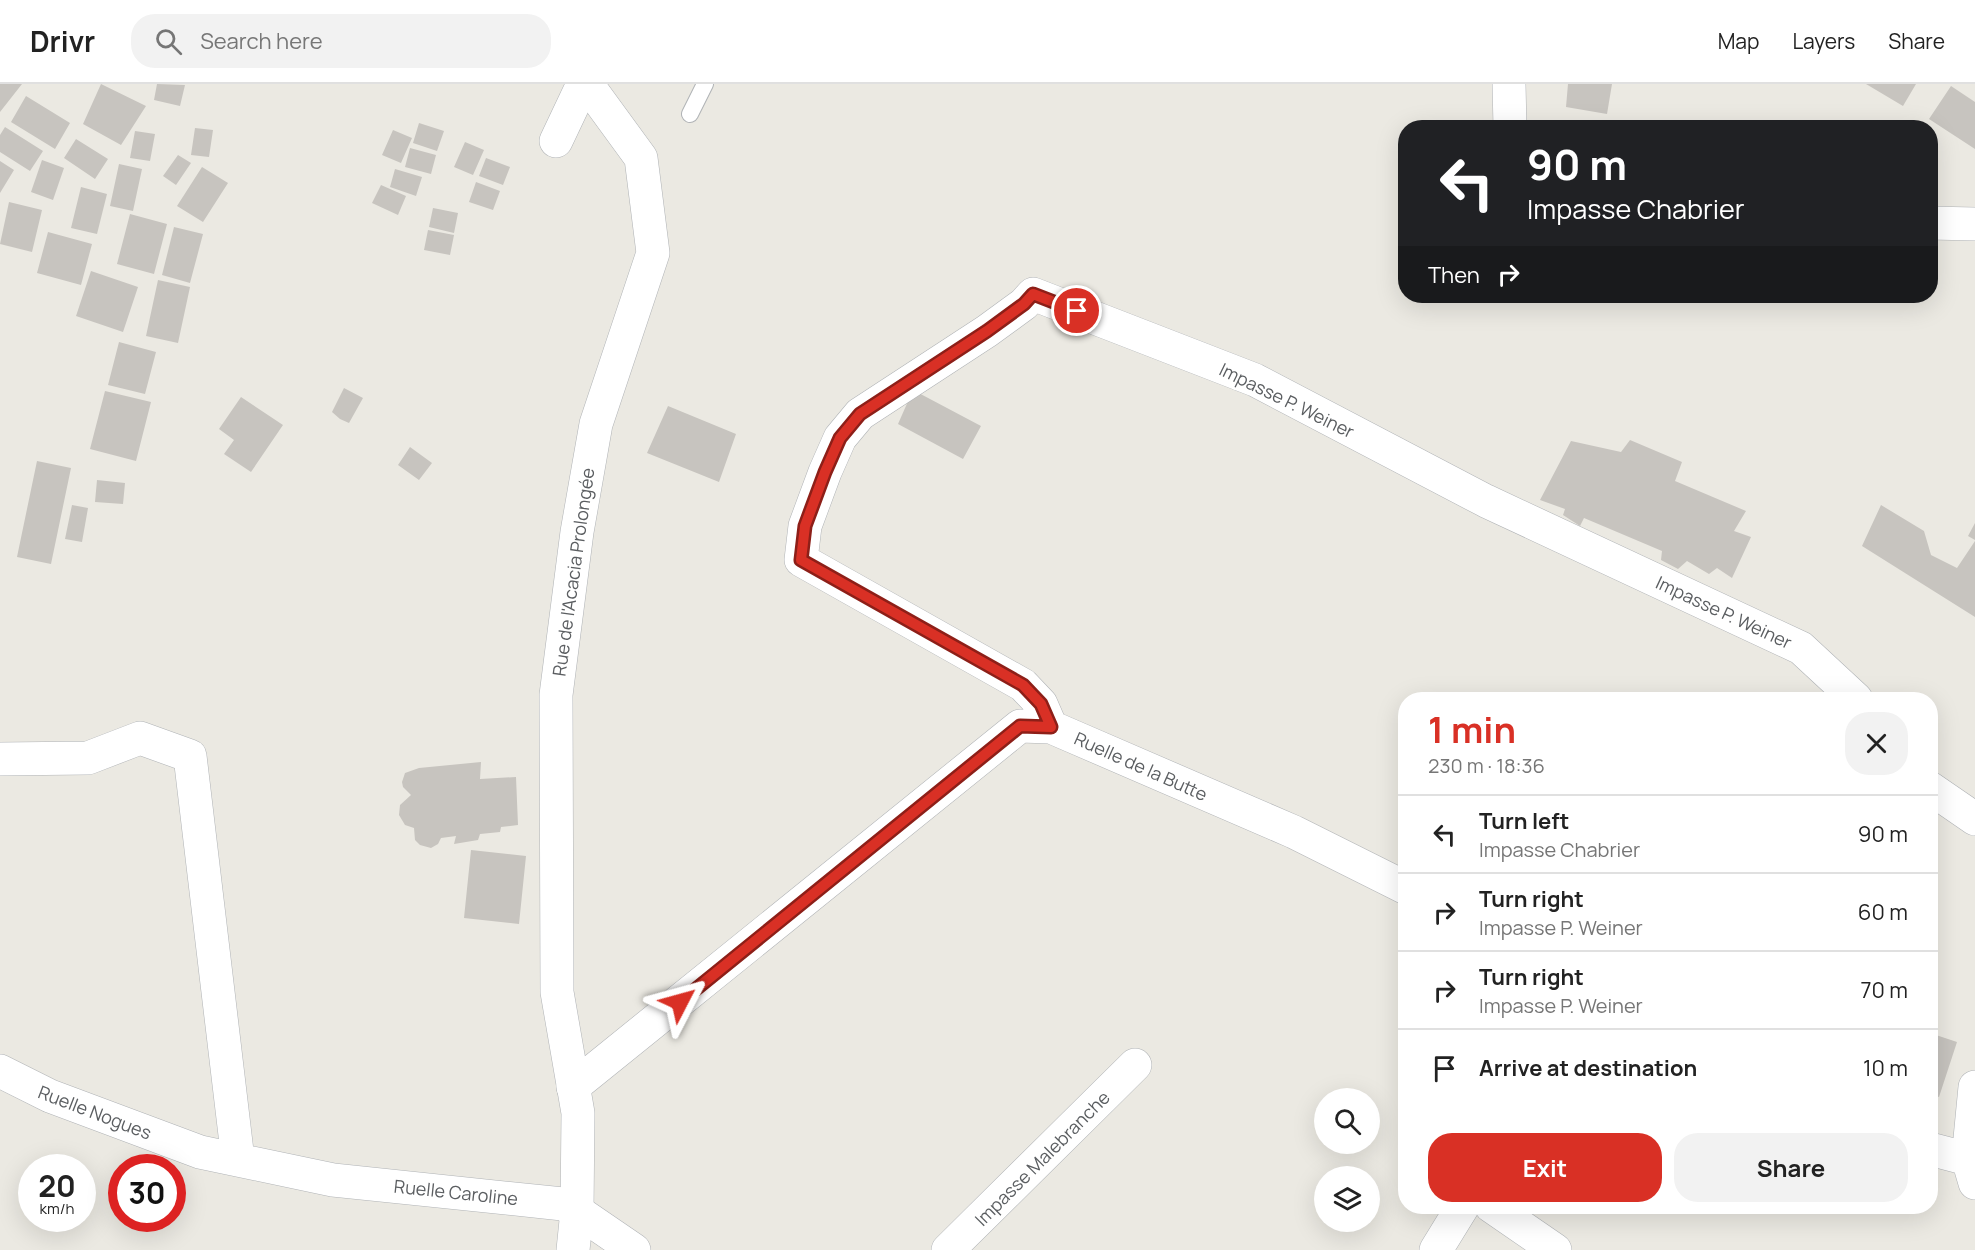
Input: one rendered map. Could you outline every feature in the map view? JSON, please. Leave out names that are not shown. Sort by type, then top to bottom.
[{"type":"street","points":[[556,141],[585,84]]},
{"type":"street","name":"Rue de l'Acacia Prolongée","points":[[573,1087],[557,992],[556,695],[577,532],[596,424],[653,254],[641,158],[585,84]]},
{"type":"street","points":[[1509,84],[1510,120]]},
{"type":"street","points":[[1938,223],[1975,224]]},
{"type":"street","name":"Impasse P. Weiner","points":[[1051,727],[1041,704],[1023,685],[801,560],[805,526],[825,472],[840,438],[860,414],[987,331],[1024,304],[1033,294],[1255,380],[1486,501],[1802,648],[1849,692]]},
{"type":"street","name":"Ruelle de la Butte","points":[[573,1087],[1020,726],[1051,727],[1294,832],[1398,884]]},
{"type":"street","points":[[0,759],[88,758],[140,738],[189,756],[238,1160]]},
{"type":"street","points":[[1938,794],[1975,819]]},
{"type":"street","name":"Impasse Malebranche","points":[[948,1250],[1136,1065]]},
{"type":"street","name":"Ruelle Nogues","points":[[0,1071],[50,1096],[200,1152],[333,1180]]},
{"type":"street","points":[[573,1087],[578,1113],[577,1211],[573,1250]]},
{"type":"street","points":[[1938,1153],[1972,1171],[1975,1087]]},
{"type":"street","name":"Ruelle Caroline","points":[[333,1180],[563,1204],[577,1211]]},
{"type":"street","points":[[577,1211],[634,1250]]},
{"type":"street","points":[[1436,1250],[1458,1214]]},
{"type":"street","points":[[1503,1214],[1555,1250]]},
{"type":"lane","points":[[690,114],[705,84]]},
{"type":"building","points":[[0,84],[22,84],[0,112]]},
{"type":"building","points":[[101,84],[146,106],[121,145],[83,124]]},
{"type":"building","points":[[157,84],[185,85],[180,106],[154,100]]},
{"type":"building","points":[[1568,84],[1612,84],[1607,114],[1566,107]]},
{"type":"building","points":[[1866,84],[1916,84],[1903,106]]},
{"type":"building","points":[[1951,86],[1975,102],[1975,149],[1938,125],[1938,120],[1929,119]]},
{"type":"building","points":[[26,96],[70,123],[55,149],[11,122]]},
{"type":"building","points":[[419,123],[444,131],[437,151],[413,143]]},
{"type":"building","points":[[5,127],[43,151],[30,171],[0,152],[0,135]]},
{"type":"building","points":[[195,128],[213,130],[209,157],[191,155]]},
{"type":"building","points":[[393,130],[412,138],[401,163],[382,155]]},
{"type":"building","points":[[135,131],[155,134],[150,161],[130,158]]},
{"type":"building","points":[[76,139],[108,159],[95,179],[64,158]]},
{"type":"building","points":[[465,142],[484,150],[473,175],[454,167]]},
{"type":"building","points":[[410,148],[436,155],[431,174],[405,167]]},
{"type":"building","points":[[178,155],[191,163],[176,185],[163,176]]},
{"type":"building","points":[[486,158],[510,167],[503,185],[479,176]]},
{"type":"building","points":[[42,160],[64,168],[53,200],[31,192]]},
{"type":"building","points":[[0,161],[14,170],[0,193]]},
{"type":"building","points":[[119,164],[142,169],[133,211],[110,206]]},
{"type":"building","points":[[202,167],[228,183],[203,222],[177,206]]},
{"type":"building","points":[[395,169],[422,177],[416,196],[390,187]]},
{"type":"building","points":[[476,182],[500,191],[493,210],[469,202]]},
{"type":"building","points":[[381,185],[406,196],[398,215],[372,203]]},
{"type":"building","points":[[81,187],[107,194],[97,234],[71,228]]},
{"type":"building","points":[[9,202],[42,210],[32,252],[0,244]]},
{"type":"building","points":[[433,208],[458,213],[454,233],[429,227]]},
{"type":"building","points":[[130,214],[167,224],[154,274],[117,264]]},
{"type":"building","points":[[174,227],[203,234],[190,283],[162,275]]},
{"type":"building","points":[[428,230],[454,235],[450,255],[424,250]]},
{"type":"building","points":[[48,232],[92,244],[81,285],[37,273]]},
{"type":"building","points":[[91,271],[138,287],[123,332],[76,316]]},
{"type":"building","points":[[158,280],[190,287],[178,343],[146,336]]},
{"type":"building","points":[[119,342],[156,352],[145,394],[108,385]]},
{"type":"building","points":[[344,388],[363,398],[349,423],[332,412]]},
{"type":"building","points":[[913,390],[981,426],[963,459],[898,424]]},
{"type":"building","points":[[105,391],[151,402],[136,461],[90,449]]},
{"type":"building","points":[[241,397],[283,425],[251,472],[224,454],[234,440],[219,429]]},
{"type":"building","points":[[668,406],[736,434],[719,482],[647,453]]},
{"type":"building","points":[[1630,440],[1682,462],[1675,481],[1746,511],[1734,531],[1751,537],[1732,578],[1717,568],[1709,574],[1687,561],[1678,569],[1661,560],[1662,551],[1584,518],[1580,526],[1563,515],[1565,509],[1540,500],[1571,441],[1621,452]]},
{"type":"building","points":[[410,447],[432,463],[419,480],[398,465]]},
{"type":"building","points":[[37,461],[71,468],[51,564],[17,557]]},
{"type":"building","points":[[97,480],[125,483],[123,504],[95,502]]},
{"type":"building","points":[[72,505],[88,508],[82,542],[65,539]]},
{"type":"building","points":[[1881,505],[1924,531],[1931,555],[1957,568],[1975,541],[1975,617],[1862,546]]},
{"type":"building","points":[[1975,523],[1975,540],[1968,536]]},
{"type":"building","points":[[481,762],[480,779],[516,777],[518,825],[501,827],[500,832],[480,834],[478,840],[454,844],[456,836],[441,838],[438,844],[431,848],[420,845],[415,840],[414,828],[405,825],[399,815],[400,805],[411,795],[403,787],[405,773],[419,768]]},
{"type":"building","points":[[471,850],[526,856],[519,924],[464,918]]},
{"type":"building","points":[[1938,1036],[1957,1042],[1938,1097]]},
{"type":"route","points":[[680,1002],[1020,726],[1051,727],[1041,704],[1023,685],[801,560],[805,526],[825,472],[840,438],[860,414],[987,331],[1024,304],[1033,294],[1077,311]]}]
